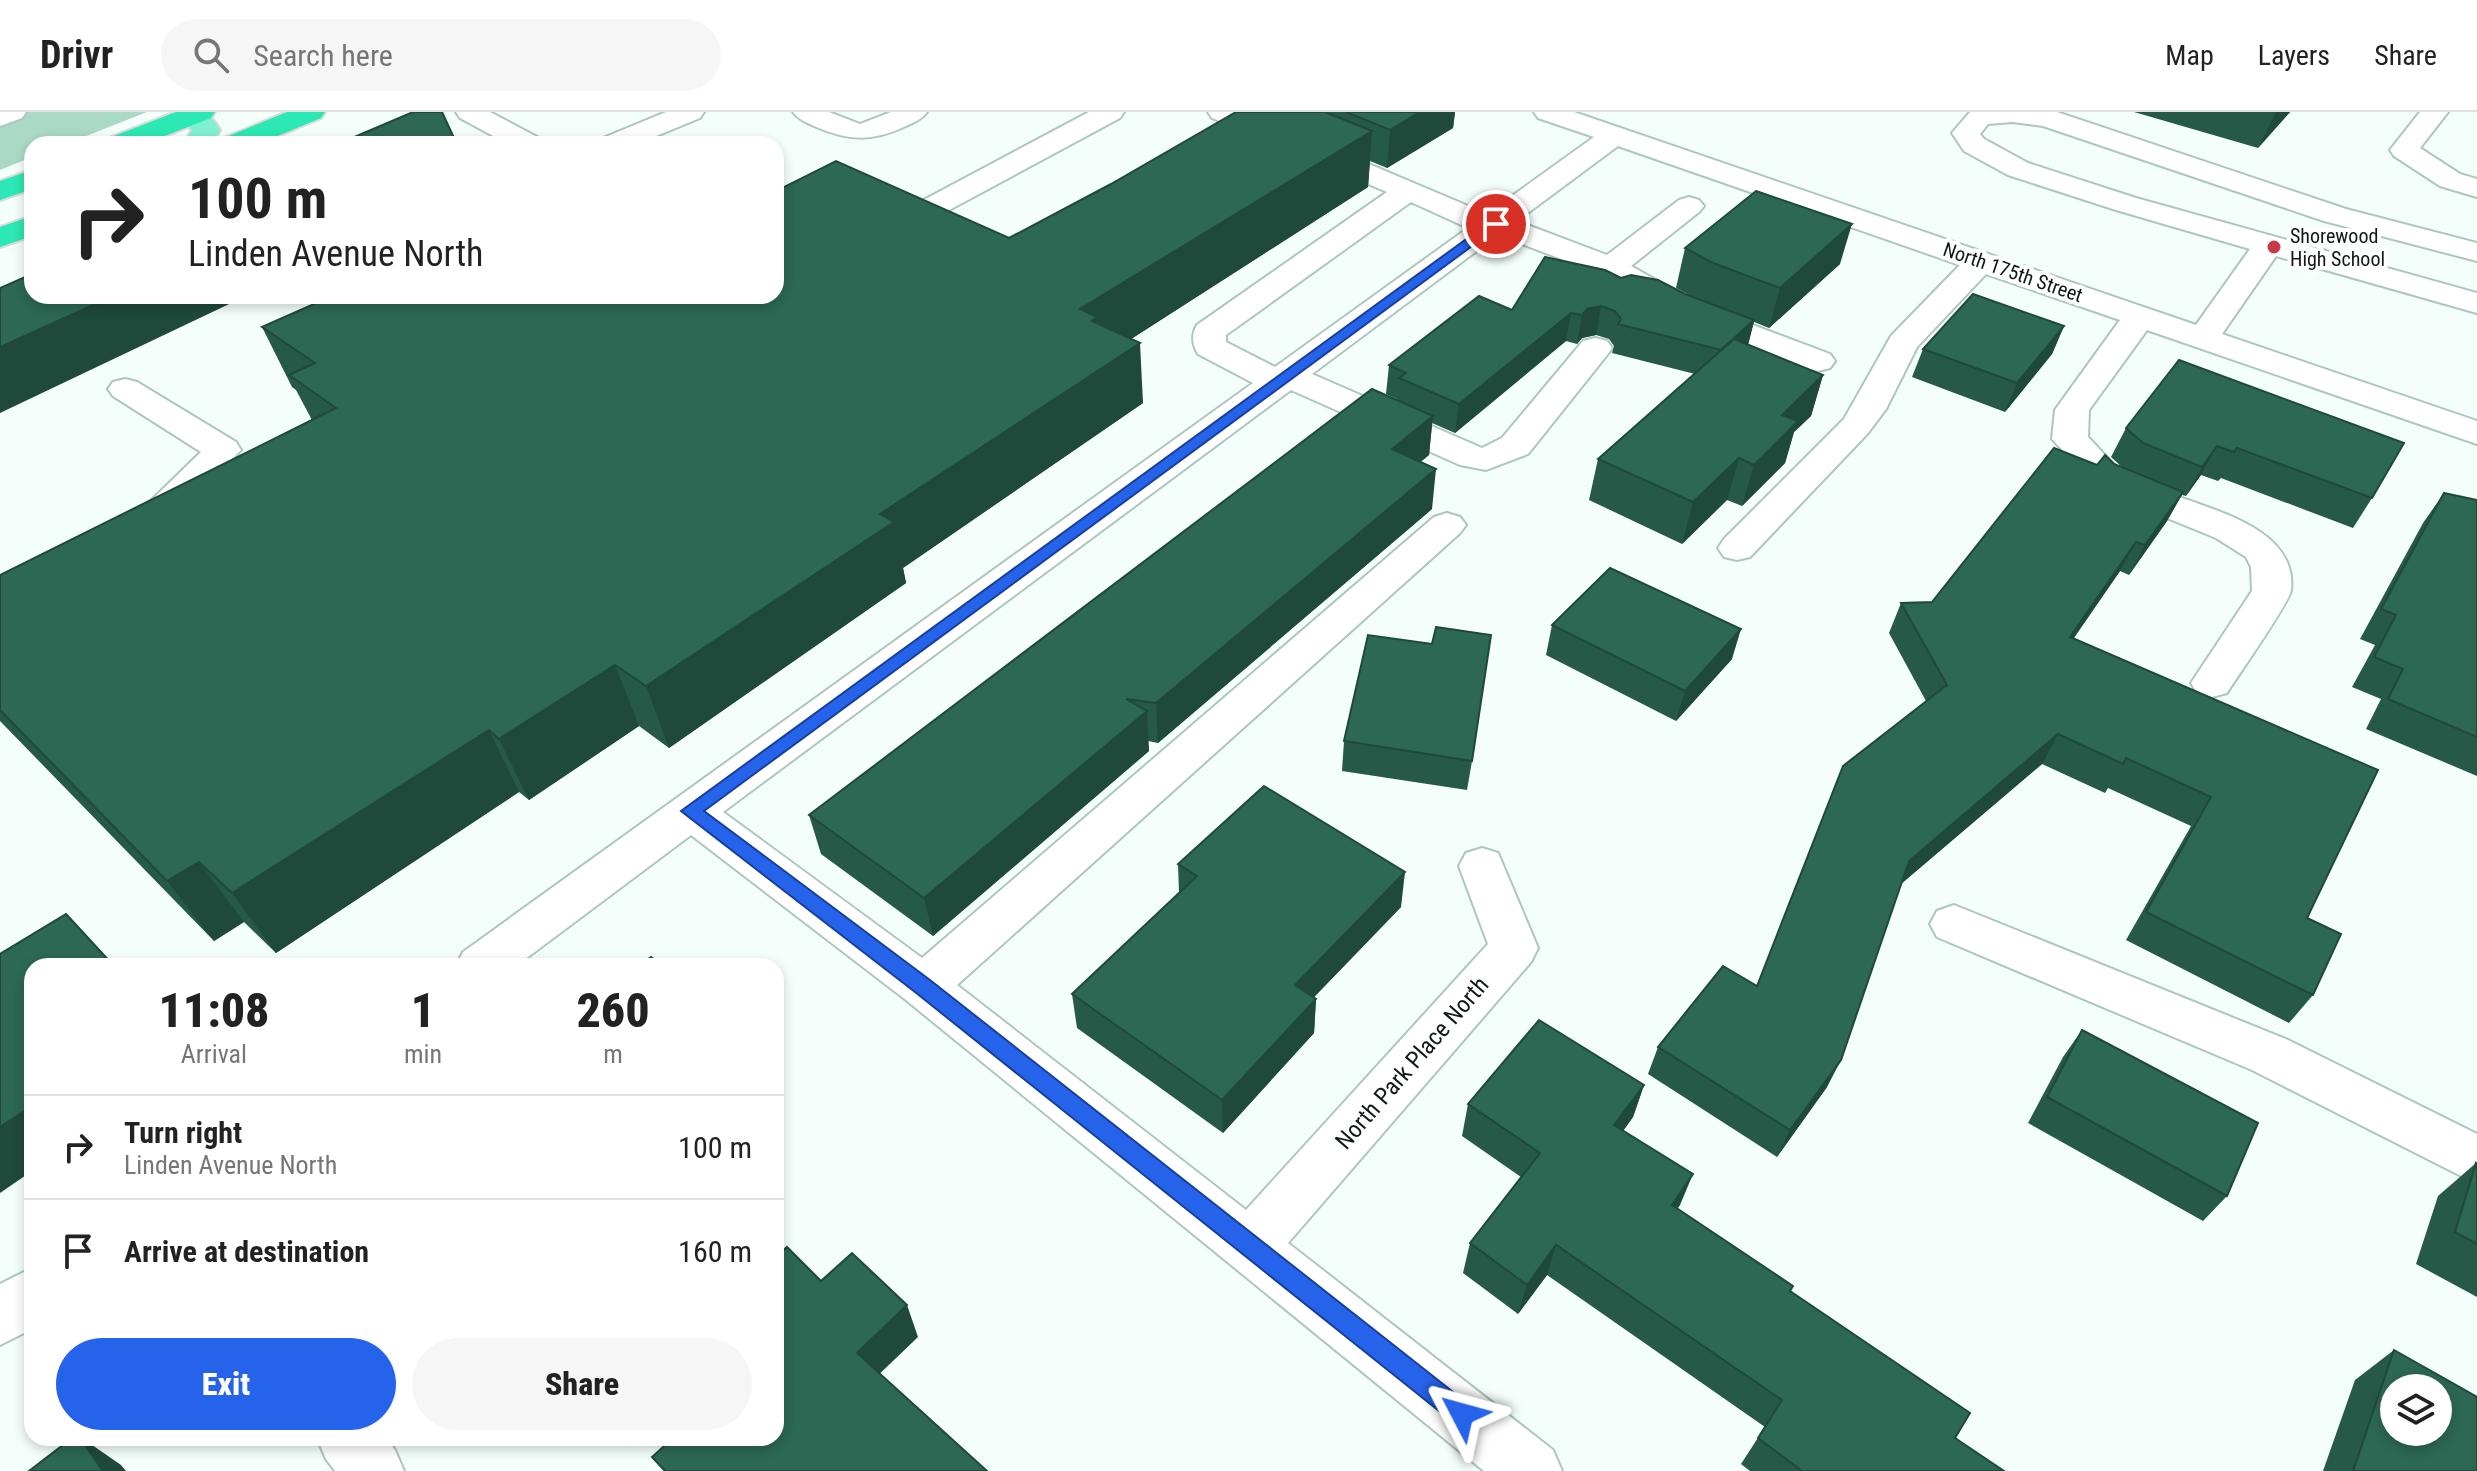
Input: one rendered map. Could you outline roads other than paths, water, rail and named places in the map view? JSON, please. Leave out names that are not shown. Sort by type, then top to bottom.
[{"type":"highway","points":[[253,136],[311,112]]},
{"type":"highway","points":[[139,136],[195,114]]},
{"type":"highway","points":[[0,191],[24,182]]},
{"type":"highway","points":[[0,238],[24,228]]},
{"type":"main road","points":[[195,114],[206,130],[203,136]]},
{"type":"street","points":[[0,118],[12,112]]},
{"type":"street","points":[[470,112],[514,136]]},
{"type":"street","points":[[632,136],[690,112]]},
{"type":"street","points":[[807,112],[855,134],[877,129],[913,112]]},
{"type":"street","points":[[914,217],[1110,112]]},
{"type":"street","name":"North 175th Street","points":[[1548,112],[2477,433]]},
{"type":"street","points":[[2434,112],[2404,150],[2450,180],[2477,188]]},
{"type":"street","points":[[2477,252],[2335,215],[2047,118],[2012,114],[1980,117],[1966,133],[1974,145],[2018,169],[2268,245],[2477,303]]},
{"type":"street","points":[[1229,123],[1409,190],[1493,226],[1611,267],[1691,313],[1818,361]]},
{"type":"street","points":[[491,958],[1615,135]]},
{"type":"street","points":[[1409,190],[1209,332],[1210,347],[1473,457],[1486,459],[1515,446],[1595,348]]},
{"type":"street","points":[[1611,267],[1689,206]]},
{"type":"street","points":[[2203,338],[2268,245]]},
{"type":"street","points":[[1737,548],[1856,426],[1869,409],[1903,343],[1981,261]]},
{"type":"street","points":[[1611,267],[1618,302]]},
{"type":"street","points":[[2140,316],[2072,410],[2070,439],[2114,483],[2229,530],[2262,550],[2270,567],[2272,592],[2212,683]]},
{"type":"street","points":[[122,536],[149,522],[223,450],[125,389]]},
{"type":"street","points":[[923,986],[1447,525]]},
{"type":"street","points":[[691,811],[923,986],[1532,1471]]},
{"type":"street","name":"North Park Place North","points":[[1251,1245],[1514,948],[1482,866]]},
{"type":"street","points":[[1954,924],[2270,1055],[2477,1160]]},
{"type":"street","points":[[0,1318],[24,1301]]},
{"type":"street","points":[[354,1446],[374,1471]]},
{"type":"place","name":"Shorewood High School","points":[[2274,247]]}]
